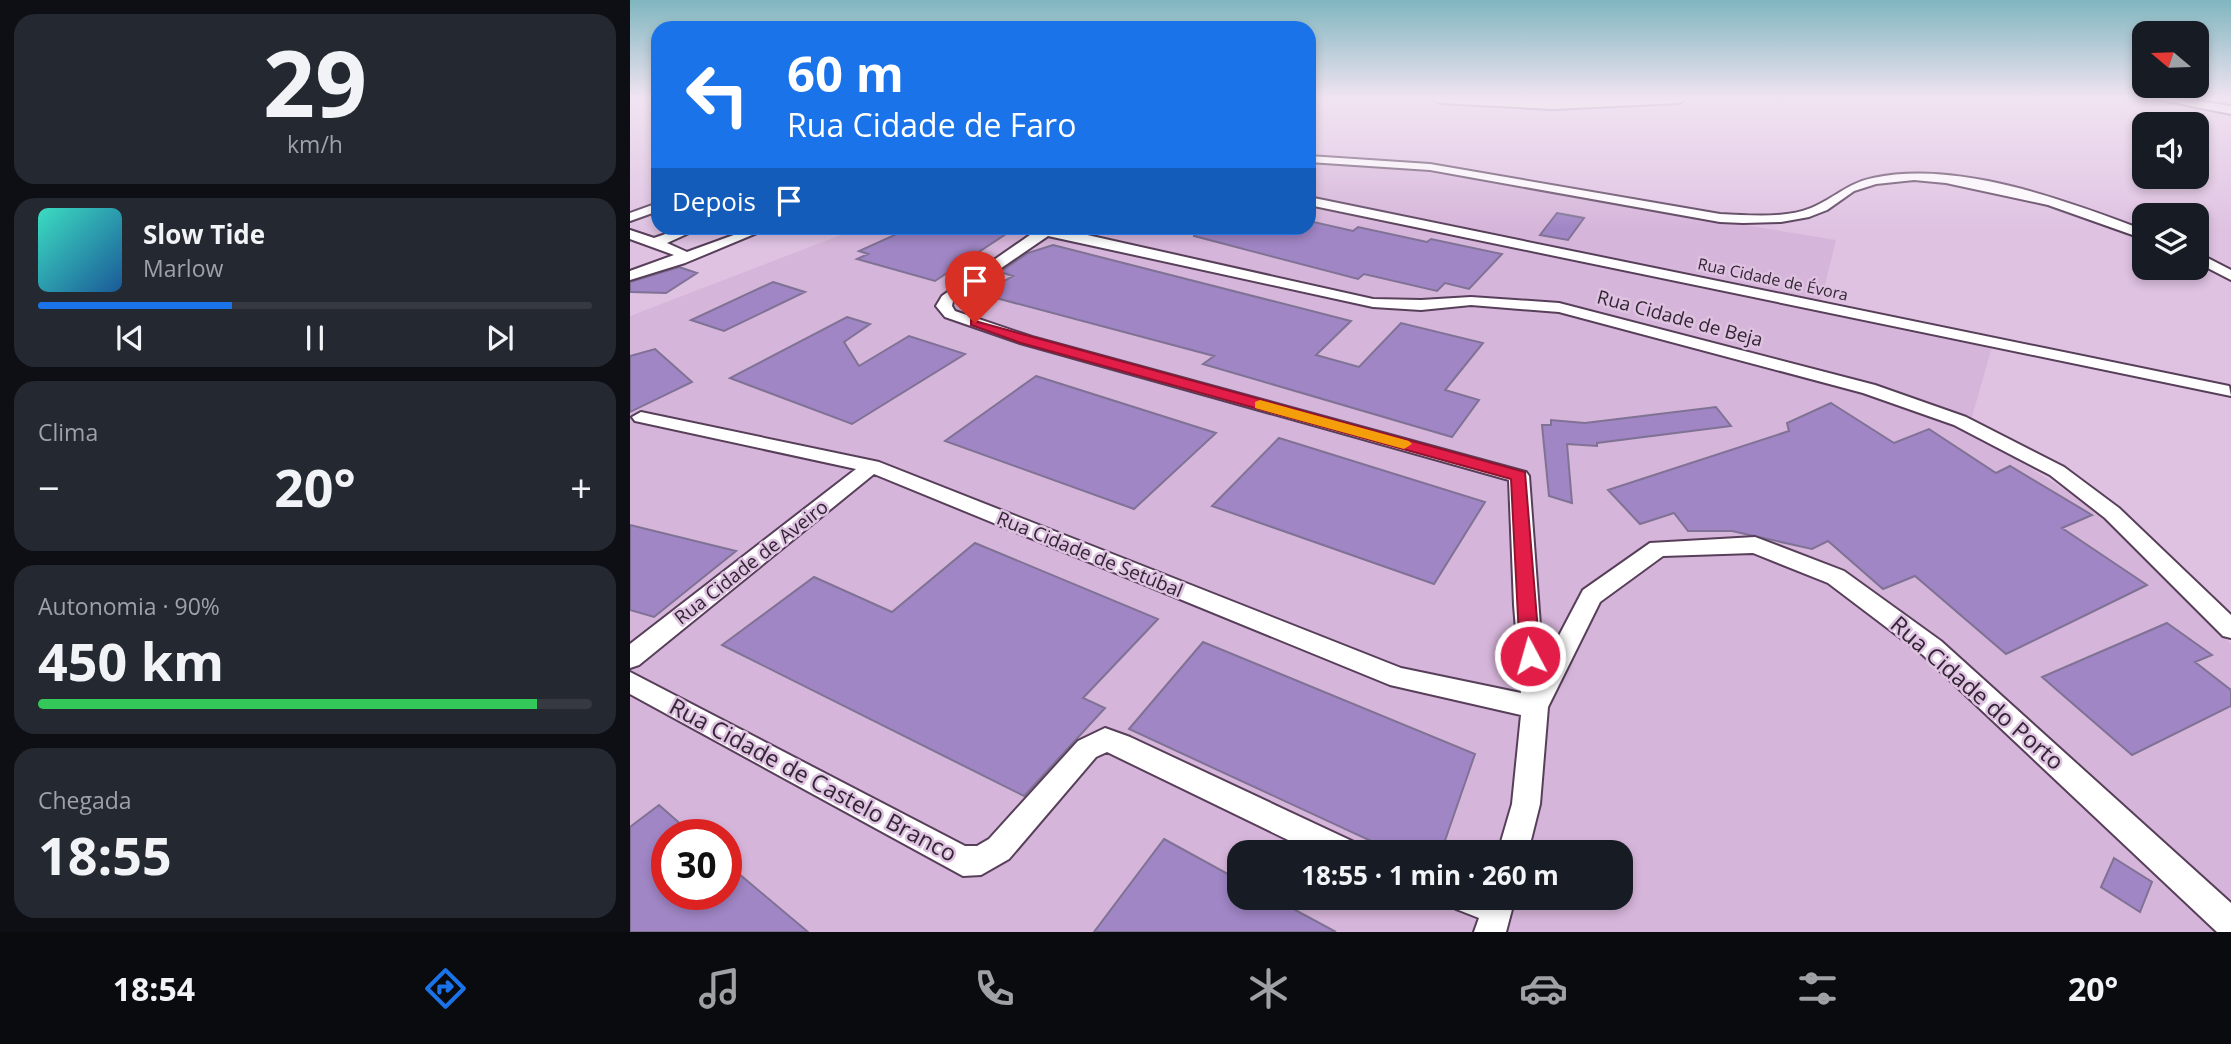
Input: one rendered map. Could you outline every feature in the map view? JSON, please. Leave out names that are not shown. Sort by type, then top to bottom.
[{"type":"street","points":[[1316,159],[1430,167],[1720,218],[1757,220],[1814,212],[1848,189],[1888,179],[1934,178],[1976,183],[2109,221],[2132,230]]},
{"type":"street","name":"Rua Cidade de Évora","points":[[1316,202],[2229,391]]},
{"type":"street","points":[[630,217],[651,210]]},
{"type":"street","points":[[630,234],[681,253],[680,260]]},
{"type":"street","points":[[657,242],[676,235]]},
{"type":"street","points":[[630,275],[680,260],[745,235]]},
{"type":"street","points":[[1038,235],[947,299],[944,306],[950,314],[1026,340],[1519,476],[1525,605],[1535,707]]},
{"type":"street","name":"Rua Cidade de Beja","points":[[1073,235],[1373,303],[1422,305],[1471,301],[1559,308],[1868,389],[1960,421],[2057,471],[2112,513],[2231,629]]},
{"type":"street","points":[[2209,263],[2231,276]]},
{"type":"street","name":"Rua Cidade de Setúbal","points":[[641,417],[872,466],[1399,678],[1535,707]]},
{"type":"street","name":"Rua Cidade de Aveiro","points":[[630,658],[872,466]]},
{"type":"street","name":"Rua Cidade do Porto","points":[[1516,840],[1526,804],[1535,707],[1591,596],[1658,548],[1755,545],[1836,577],[1932,648],[2231,924]]},
{"type":"street","name":"Rua Cidade de Castelo Branco","points":[[630,682],[963,860],[981,860],[999,849],[1087,749],[1105,740],[1121,745],[1319,840]]},
{"type":"shaded area","points":[[1316,163],[1396,167],[1836,240],[1821,301],[1995,336],[1972,417],[1993,445],[2104,514],[2231,644],[2231,932],[630,932],[630,316],[841,235],[1316,235]]},
{"type":"building","points":[[1557,213],[1584,218],[1568,240],[1540,235]]},
{"type":"building","points":[[1316,223],[1353,231],[1358,227],[1427,242],[1431,239],[1502,254],[1469,289],[1445,283],[1437,291],[1364,274],[1358,279],[1194,236],[1316,235]]},
{"type":"building","points":[[894,235],[1004,235],[935,281],[857,259],[868,254],[859,251]]},
{"type":"building","points":[[1053,245],[1351,321],[1316,355],[1359,367],[1401,323],[1483,343],[1445,390],[1479,400],[1452,437],[1203,364],[1214,356],[981,294],[1013,276],[1000,272],[1028,253]]},
{"type":"building","points":[[679,267],[697,273],[666,293],[630,292],[630,282]]},
{"type":"building","points":[[773,282],[805,292],[724,331],[691,320]]},
{"type":"building","points":[[847,317],[870,324],[844,342],[859,366],[909,336],[965,354],[852,424],[730,378]]},
{"type":"building","points":[[655,349],[692,382],[630,412],[630,356]]},
{"type":"building","points":[[1036,376],[1216,433],[1134,509],[945,441]]},
{"type":"building","points":[[1831,403],[1894,443],[1929,429],[1996,473],[2010,466],[2092,515],[2062,528],[2147,585],[2006,654],[1915,576],[1883,589],[1828,541],[1812,549],[1732,531],[1688,531],[1674,513],[1640,524],[1608,490],[1789,431],[1787,423]]},
{"type":"building","points":[[1716,407],[1731,426],[1597,443],[1597,446],[1567,444],[1572,503],[1549,496],[1542,425],[1551,425],[1551,420],[1585,423]]},
{"type":"building","points":[[1279,438],[1485,502],[1434,584],[1212,506]]},
{"type":"building","points":[[630,525],[736,551],[654,617],[630,610]]},
{"type":"building","points":[[975,543],[1158,619],[1083,698],[1105,708],[1024,796],[722,645],[814,577],[892,612]]},
{"type":"building","points":[[2167,623],[2212,655],[2195,662],[2231,690],[2231,706],[2132,755],[2042,677]]},
{"type":"building","points":[[1203,642],[1475,754],[1445,840],[1369,840],[1129,729]]},
{"type":"building","points":[[659,805],[675,819],[651,819],[651,910],[742,910],[742,876],[808,932],[630,932],[630,827]]},
{"type":"building","points":[[1164,839],[1227,873],[1227,910],[1295,910],[1336,932],[1094,932]]},
{"type":"building","points":[[2114,858],[2152,882],[2140,912],[2101,887]]},
{"type":"slow traffic","points":[[1260,405],[1404,444]]},
{"type":"route","points":[[975,323],[1026,340],[1519,476],[1530,656]]}]
